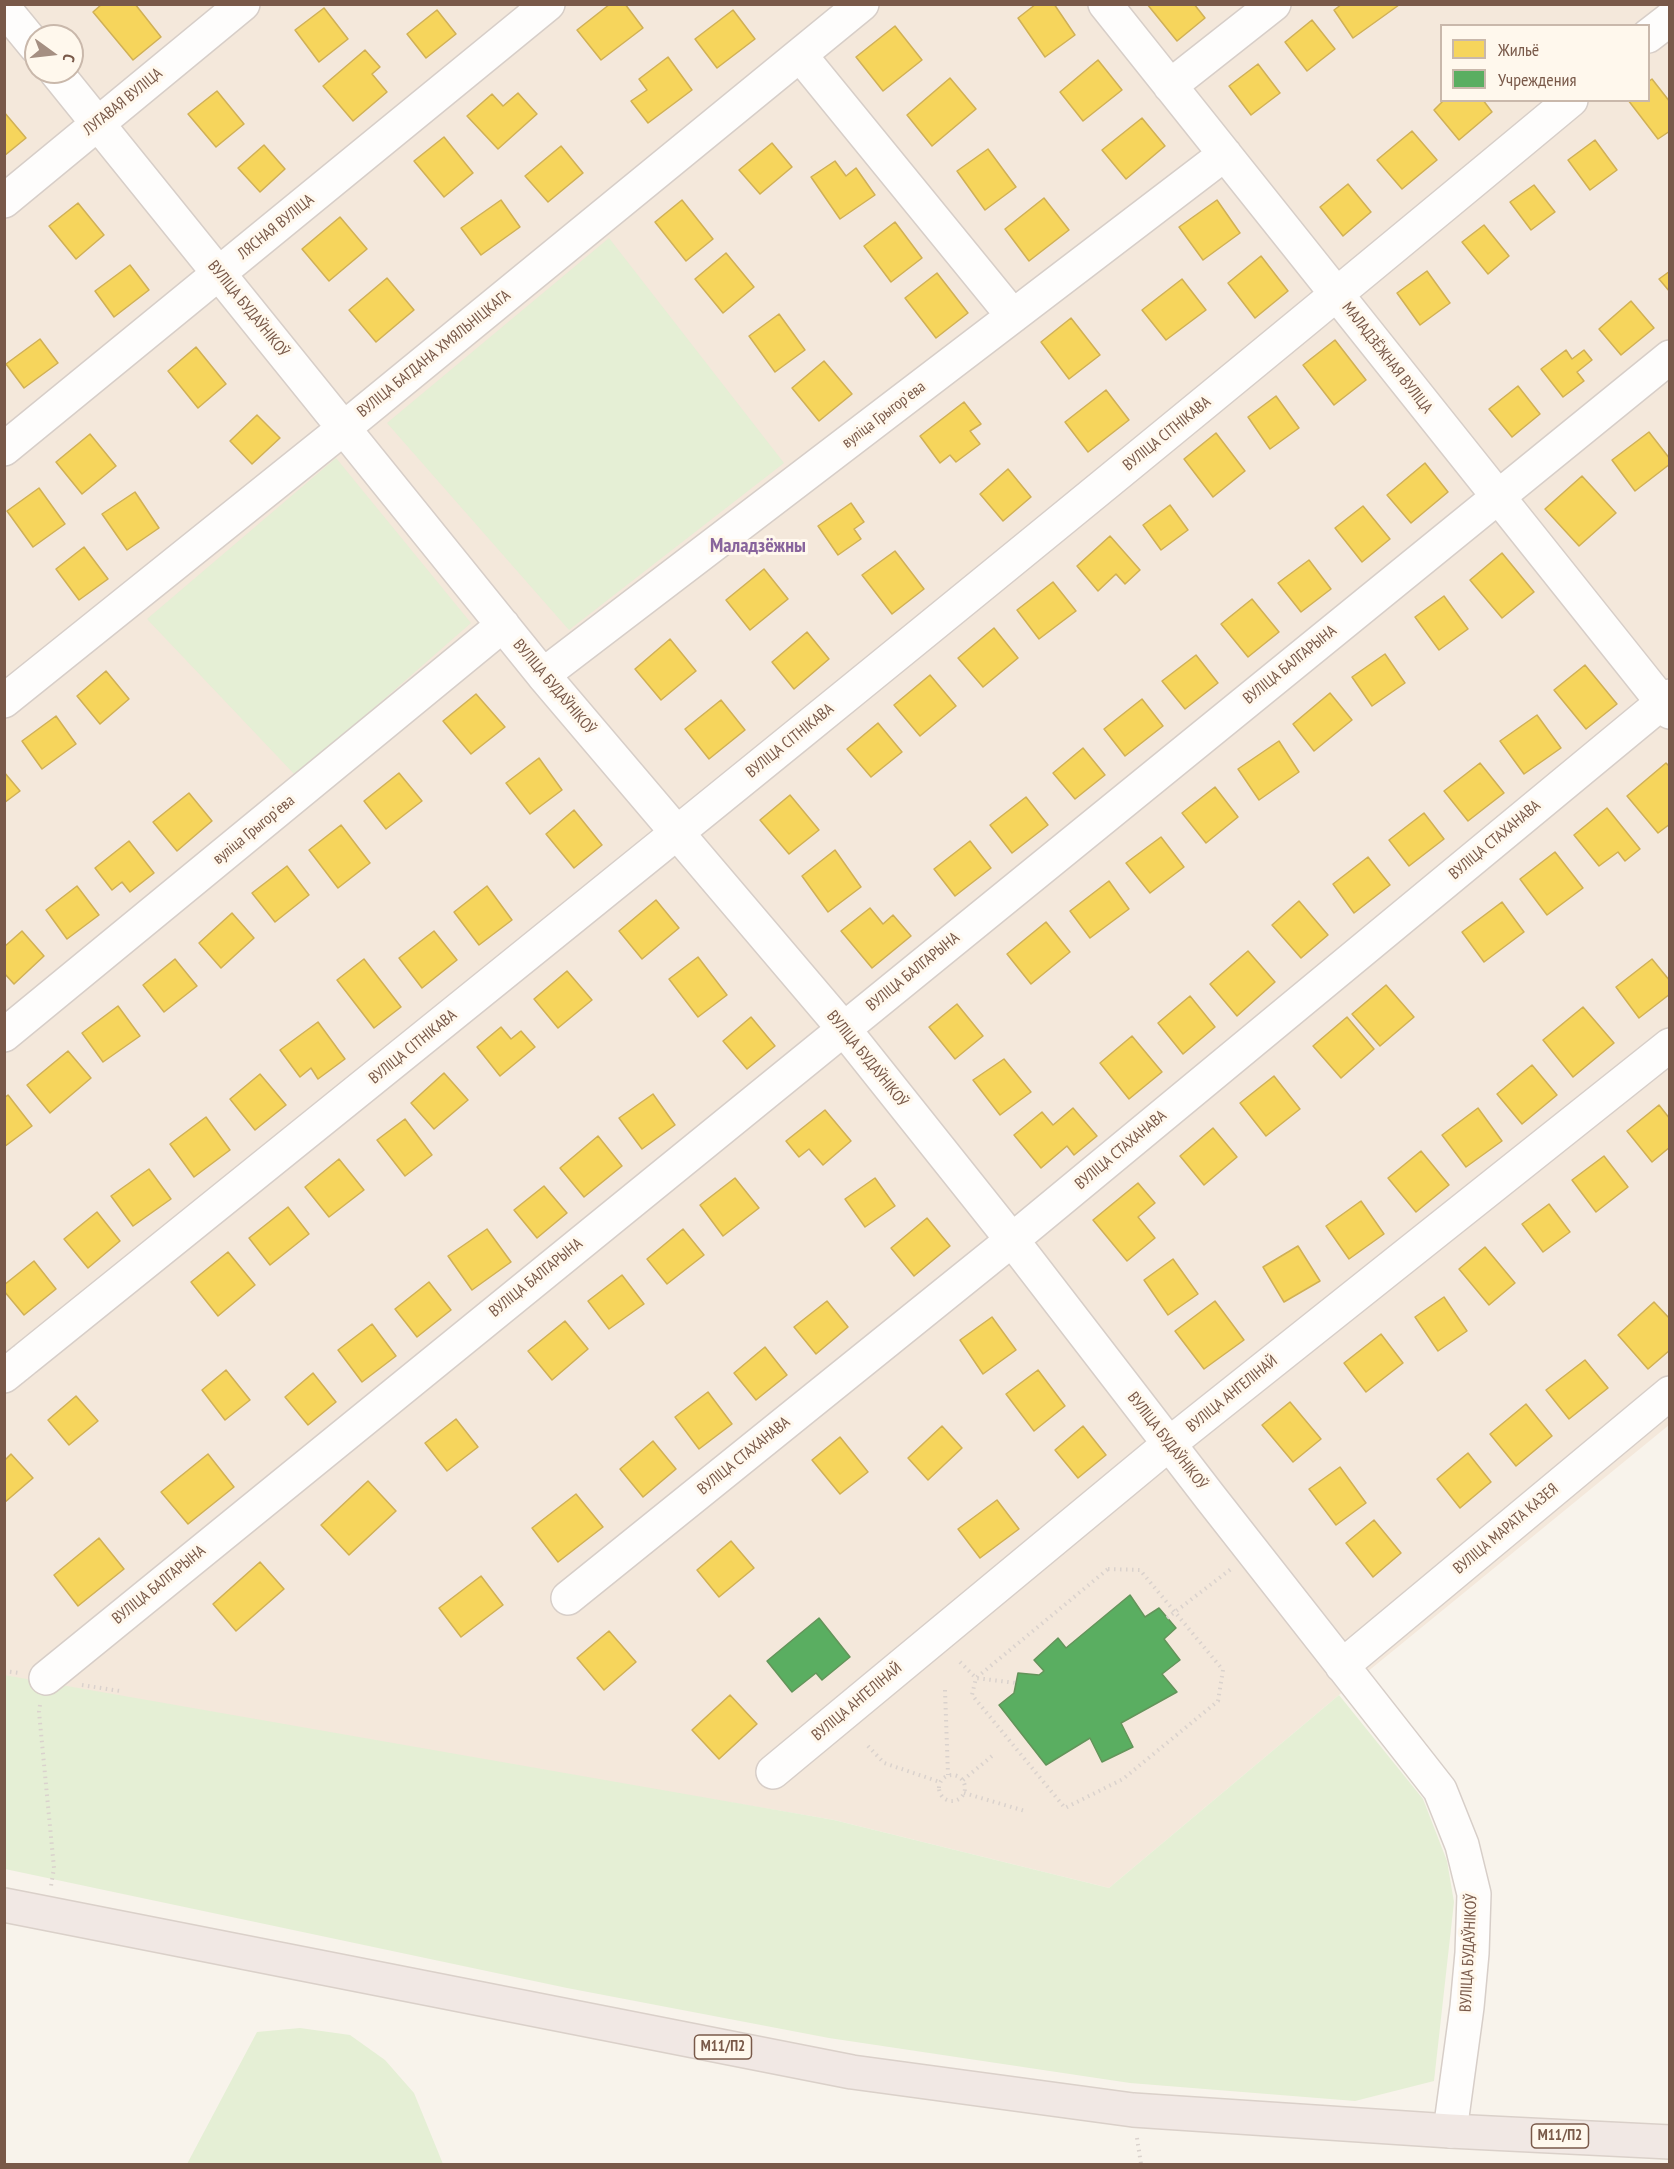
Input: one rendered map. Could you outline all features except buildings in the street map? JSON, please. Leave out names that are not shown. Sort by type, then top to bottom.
[{"type":"highway","name":"М11/П2","points":[[4,1905],[852,2072],[1133,2110],[1450,2131],[1670,2142]]},
{"type":"street","name":"ЛУГАВАЯ ВУЛІЦА","points":[[4,201],[243,4]]},
{"type":"street","name":"ЛЯСНАЯ ВУЛІЦА","points":[[4,449],[548,4]]},
{"type":"street","name":"ВУЛІЦА БАГДАНА ХМЯЛЬНІЦКАГА","points":[[4,701],[344,428],[862,4]]},
{"type":"street","name":"МАЛАДЗЁЖНАЯ ВУЛІЦА","points":[[1106,4],[1497,497],[1667,704]]},
{"type":"street","points":[[1170,86],[1274,4]]},
{"type":"street","points":[[4,8],[24,32]]},
{"type":"street","points":[[1650,34],[1670,19]]},
{"type":"street","points":[[800,55],[1013,316]]},
{"type":"street","name":"ВУЛІЦА БУДАЎНІКОЎ","points":[[66,84],[543,675],[843,1028],[1012,1240],[1440,1790],[1462,1845],[1474,1894],[1470,1974],[1460,2070],[1450,2131]]},
{"type":"street","name":"ВУЛІЦА СІТНІКАВА","points":[[4,1376],[677,834],[1337,295],[1569,102]]},
{"type":"street","name":"вуліца Грыгорʼева","points":[[543,675],[1225,154]]},
{"type":"street","name":"ВУЛІЦА БАЛГАРЫНА","points":[[46,1678],[1670,357]]},
{"type":"street","name":"вуліца Грыгорʼева","points":[[4,1035],[503,626]]},
{"type":"street","name":"ВУЛІЦА СТАХАНАВА","points":[[568,1598],[1012,1240],[1667,704]]},
{"type":"street","name":"ВУЛІЦА АНГЕЛІНАЙ","points":[[773,1772],[1169,1444],[1670,1045]]},
{"type":"street","name":"ВУЛІЦА МАРАТА КАЗЕЯ","points":[[1342,1666],[1670,1393]]},
{"type":"path","points":[[1167,1618],[1253,1552]]},
{"type":"path","points":[[1108,1569],[1140,1570],[1175,1612],[1223,1670],[1218,1701],[1124,1779],[1065,1808],[972,1695],[976,1677],[1108,1569]]},
{"type":"path","points":[[960,1662],[976,1677],[1016,1683]]},
{"type":"path","points":[[45,1913],[54,1869],[39,1712],[46,1678]]},
{"type":"path","points":[[945,1690],[948,1775]]},
{"type":"path","points":[[868,1746],[884,1763],[940,1782]]},
{"type":"path","points":[[963,1780],[992,1756]]},
{"type":"path","points":[[954,1774],[963,1780],[966,1787],[959,1799],[946,1800],[941,1795],[940,1782],[948,1775],[954,1774]]},
{"type":"path","points":[[964,1793],[1024,1811]]},
{"type":"shaded area","points":[[4,5],[1669,5],[1669,1425],[1339,1695],[1109,1888],[834,1820],[5,1679]]},
{"type":"green space","points":[[609,238],[784,463],[569,630],[387,423]]},
{"type":"green space","points":[[336,458],[471,623],[296,776],[147,619]]},
{"type":"green space","points":[[4,1675],[834,1820],[1109,1888],[1339,1695],[1423,1799],[1447,1861],[1454,1902],[1434,2081],[1355,2101],[1130,2083],[829,2038],[567,1988],[5,1869]]},
{"type":"green space","points":[[300,2028],[350,2035],[385,2060],[414,2093],[443,2164],[187,2164],[257,2032]]},
{"type":"district","name":"Маладзёжны","points":[[758,546]]}]
